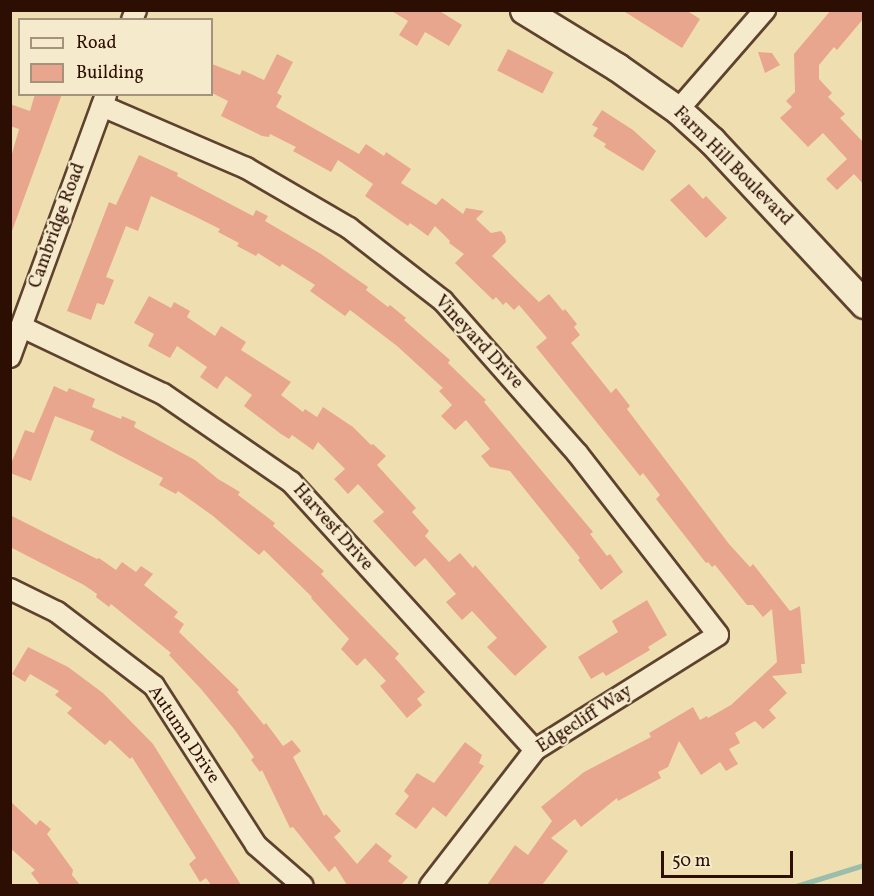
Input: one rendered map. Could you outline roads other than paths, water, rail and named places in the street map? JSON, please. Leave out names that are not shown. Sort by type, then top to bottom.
[{"type":"main road","name":"Farm Hill Boulevard","points":[[524,10],[617,67],[678,110],[712,141],[864,304]]},
{"type":"street","points":[[678,110],[765,10]]},
{"type":"street","name":"Cambridge Road","points":[[10,357],[104,100]]},
{"type":"street","name":"Vineyard Drive","points":[[104,100],[246,168],[349,228],[442,301],[577,453],[718,635]]},
{"type":"street","name":"Harvest Drive","points":[[22,327],[163,394],[291,482],[534,750]]},
{"type":"street","name":"Autumn Drive","points":[[10,589],[57,612],[154,686],[256,845],[303,885]]},
{"type":"street","name":"Edgecliff Way","points":[[430,885],[534,750],[718,635]]},
{"type":"waterway","points":[[796,886],[864,865]]}]
